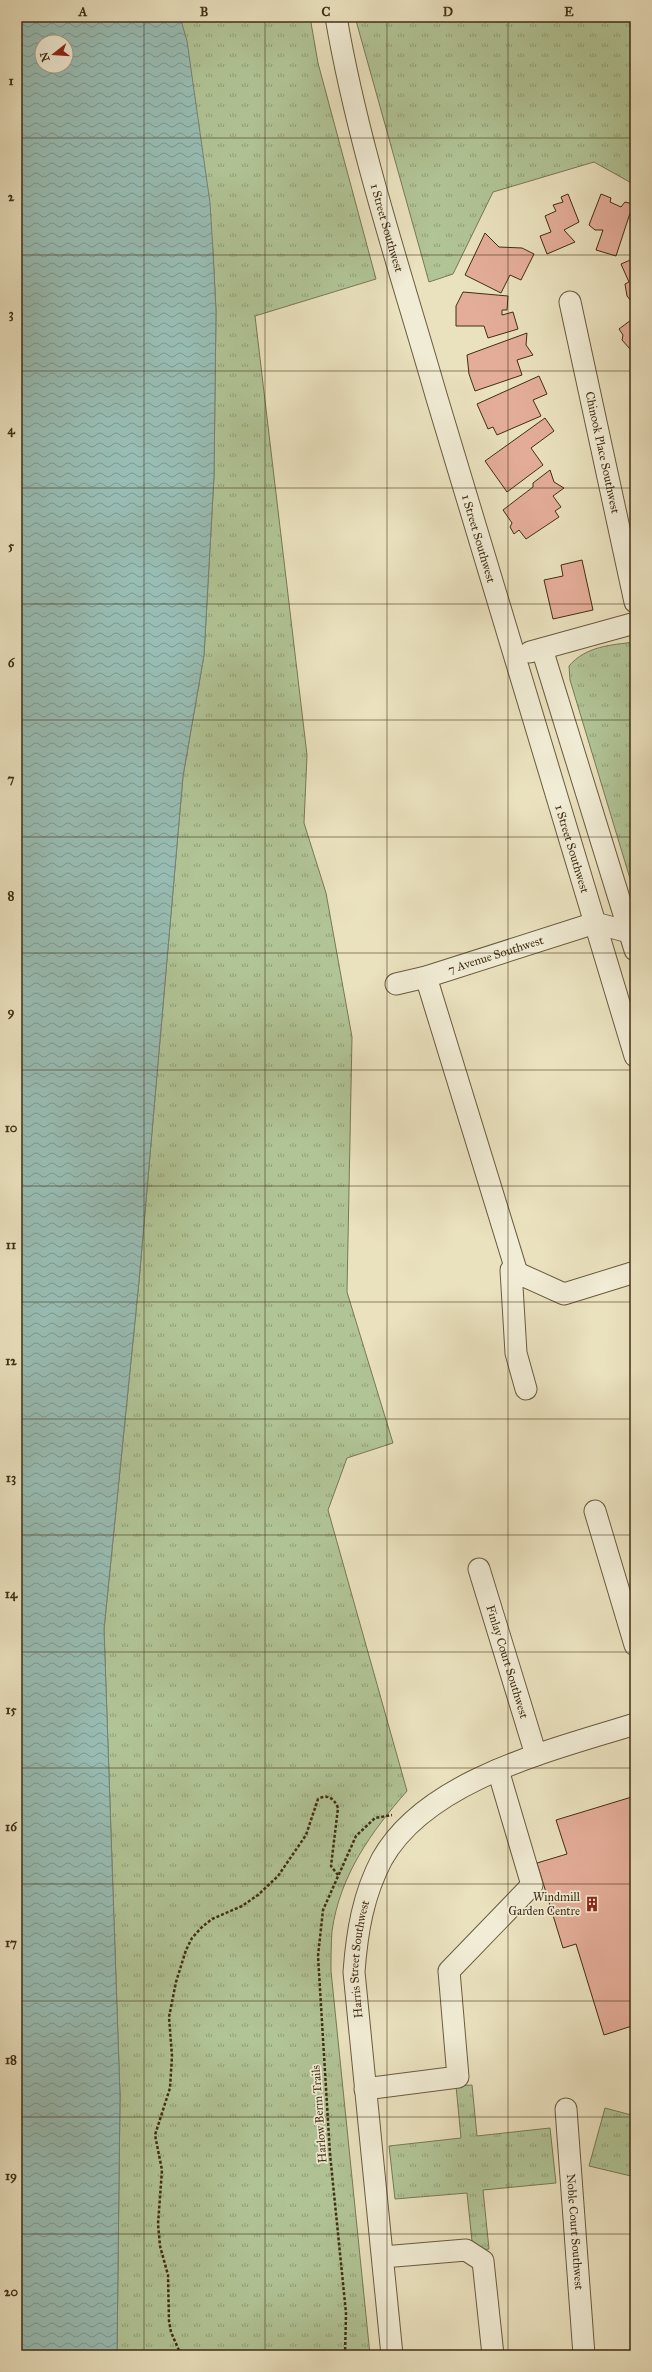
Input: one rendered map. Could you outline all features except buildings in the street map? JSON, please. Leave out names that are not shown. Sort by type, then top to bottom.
[{"type":"street","name":"1 Street Southwest","points":[[336,17],[356,109],[377,192],[514,657],[635,1056]]},
{"type":"street","name":"Chinook Place Southwest","points":[[570,302],[635,602]]},
{"type":"street","points":[[514,657],[635,623]]},
{"type":"street","points":[[542,649],[633,937]]},
{"type":"street","points":[[595,923],[633,937]]},
{"type":"street","name":"7 Avenue Southwest","points":[[396,984],[426,977],[595,923]]},
{"type":"street","points":[[426,977],[517,1273]]},
{"type":"street","points":[[526,1389],[516,1353],[511,1270],[564,1294],[635,1272]]},
{"type":"street","points":[[595,1511],[635,1645]]},
{"type":"street","name":"Finlay Court Southwest","points":[[479,1569],[536,1755]]},
{"type":"street","name":"Harris Street Southwest","points":[[392,2355],[354,1972],[357,1930],[368,1894],[383,1859],[404,1831],[428,1807],[498,1770],[536,1755],[635,1724]]},
{"type":"street","points":[[365,2089],[458,2077],[449,1971],[532,1885],[498,1770]]},
{"type":"street","name":"Noble Court Southwest","points":[[566,2109],[584,2355]]},
{"type":"street","points":[[383,2257],[466,2250],[483,2261],[493,2355]]},
{"type":"path","points":[[181,2355],[168,2321],[168,2275],[160,2246],[158,2224],[162,2170],[155,2135],[170,2088],[172,2056],[169,2017],[186,1950],[192,1938],[207,1923],[242,1906],[258,1895],[278,1876],[306,1835],[318,1799],[324,1796],[329,1796],[335,1801],[338,1808],[331,1866],[338,1875]]},
{"type":"path","name":"Harlow Berm Trails","points":[[345,2355],[346,2313],[330,2154],[318,1956],[323,1910],[356,1836],[366,1824],[381,1816],[396,1815]]},
{"type":"green space","points":[[179,17],[310,17],[318,63],[376,279],[255,316],[307,755],[304,823],[326,893],[352,1037],[347,1292],[393,1443],[347,1458],[328,1510],[407,1791],[381,1822],[359,1855],[342,1891],[332,1931],[331,1971],[370,2355],[117,2355],[120,2096],[104,1629],[139,1281],[183,776],[204,655],[214,476],[216,311],[213,251]]},
{"type":"green space","points":[[355,17],[635,17],[635,185],[594,162],[493,192],[453,274],[429,282]]},
{"type":"green space","points":[[635,642],[635,895],[570,680],[569,666],[576,659],[591,650]]},
{"type":"green space","points":[[472,2085],[477,2136],[550,2128],[556,2183],[483,2190],[489,2249],[473,2251],[467,2193],[395,2199],[389,2146],[461,2138],[456,2086]]},
{"type":"green space","points":[[605,2108],[635,2116],[635,2177],[589,2166]]},
{"type":"water","points":[[17,17],[180,17],[187,41],[210,203],[216,311],[214,476],[204,655],[183,776],[139,1281],[104,1629],[120,2096],[117,2355],[17,2355]]},
{"type":"place","name":"Windmill Garden Centre","points":[[592,1904]]}]
